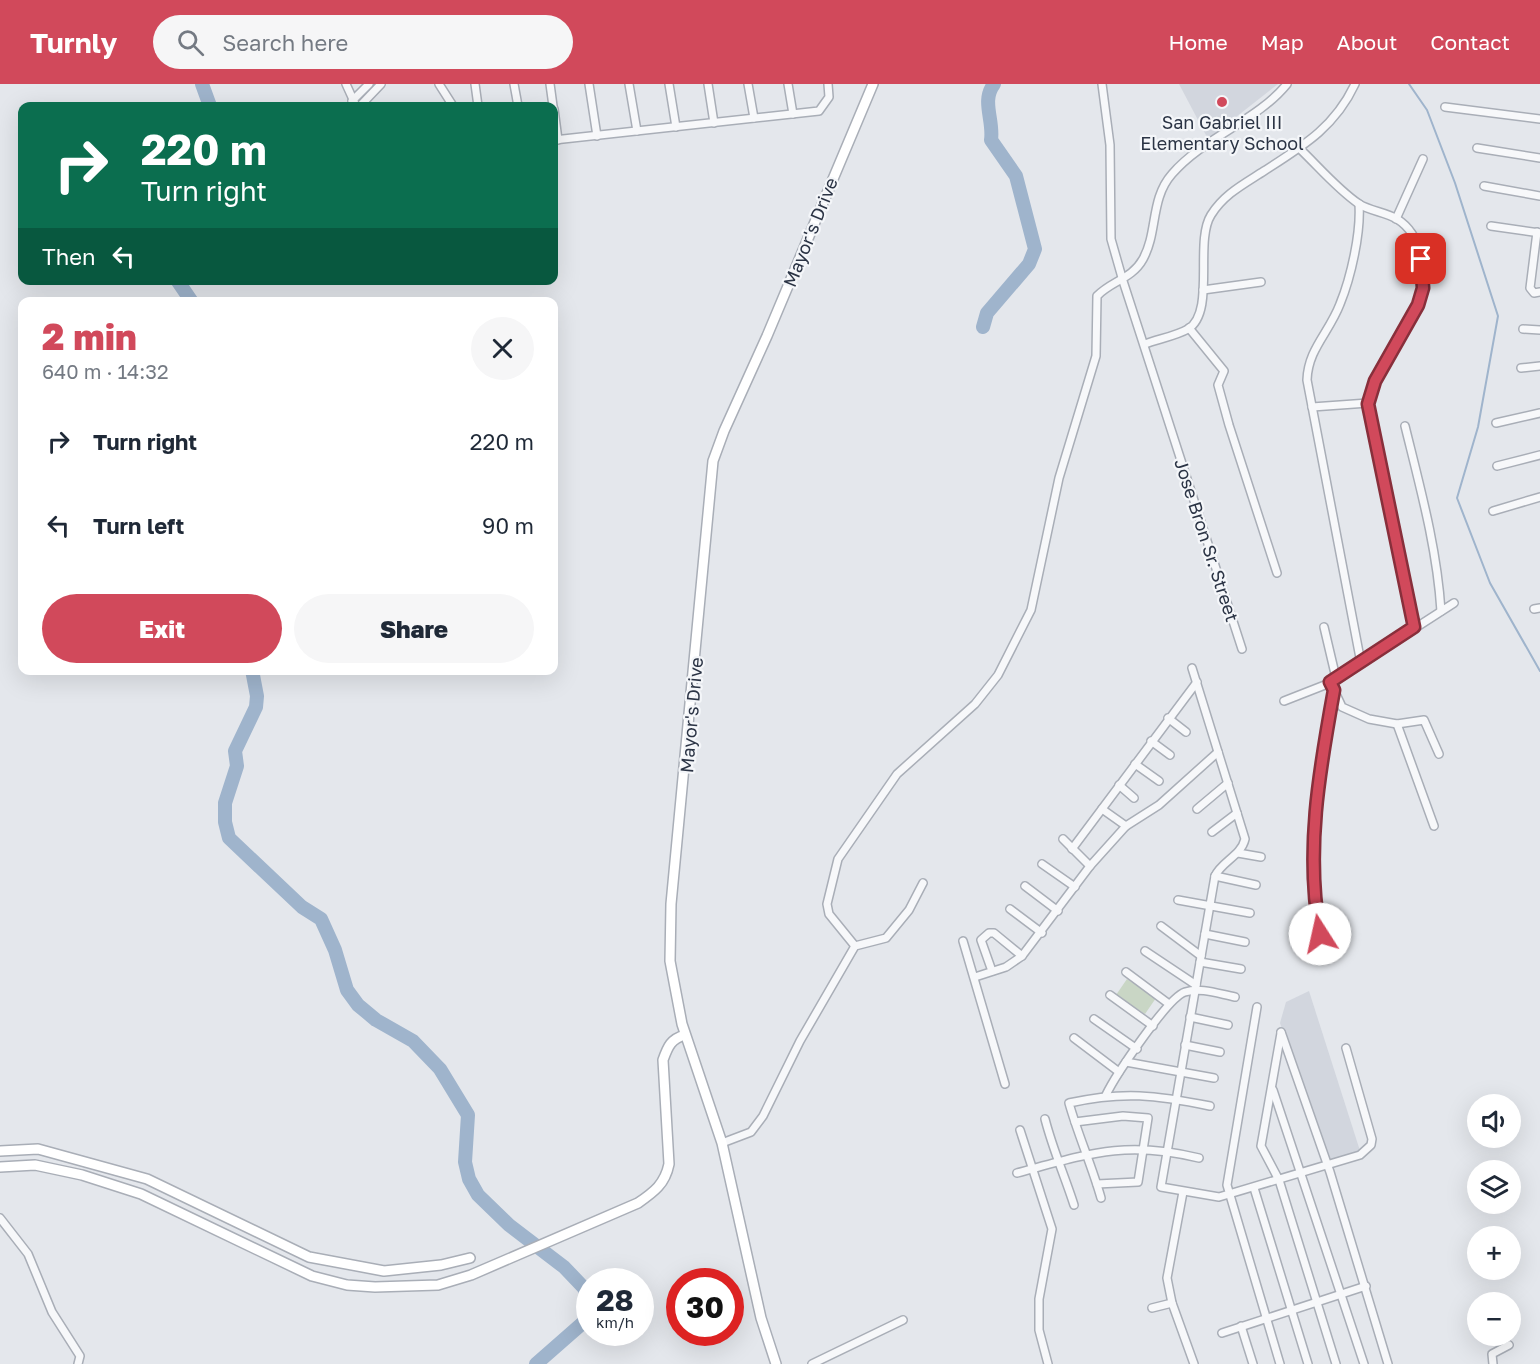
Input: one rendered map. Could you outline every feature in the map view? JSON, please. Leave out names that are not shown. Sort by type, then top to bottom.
[{"type":"street","points":[[346,84],[355,102]]},
{"type":"street","points":[[358,102],[369,84]]},
{"type":"street","points":[[360,102],[381,84]]},
{"type":"street","points":[[439,84],[450,102]]},
{"type":"street","points":[[475,84],[477,102]]},
{"type":"street","points":[[514,84],[517,102]]},
{"type":"street","points":[[550,84],[552,102]]},
{"type":"street","points":[[589,84],[597,136]]},
{"type":"street","points":[[629,84],[637,131]]},
{"type":"street","points":[[669,84],[676,127]]},
{"type":"street","points":[[708,84],[714,123]]},
{"type":"street","points":[[748,84],[754,118]]},
{"type":"street","points":[[788,84],[793,114]]},
{"type":"street","points":[[558,140],[823,109],[829,97],[828,84]]},
{"type":"street","name":"Mayor's Drive","points":[[776,1364],[761,1318],[722,1143],[685,1035],[670,961],[669,936],[713,461],[873,84]]},
{"type":"street","points":[[855,946],[829,914],[827,904],[838,859],[897,774],[975,704],[998,675],[1031,610],[1059,478],[1096,356],[1098,296],[1105,289],[1122,280],[1143,260],[1149,242],[1155,203],[1170,176],[1195,150],[1247,117],[1287,84]]},
{"type":"street","points":[[1144,344],[1189,328],[1195,322],[1203,290],[1203,245],[1210,216],[1222,200],[1239,185],[1322,132],[1337,116],[1355,84]]},
{"type":"street","name":"Jose Bron Sr. Street","points":[[1103,85],[1110,145],[1111,239],[1122,280],[1242,649]]},
{"type":"street","points":[[1445,107],[1540,119]]},
{"type":"street","points":[[1477,147],[1540,158]]},
{"type":"street","points":[[1299,148],[1359,204],[1396,219],[1408,228],[1417,241],[1423,288],[1418,305],[1375,381],[1368,404],[1414,627]]},
{"type":"street","points":[[1396,219],[1423,159]]},
{"type":"street","points":[[1484,186],[1540,196]]},
{"type":"street","points":[[1359,204],[1359,229],[1340,303],[1308,363],[1311,407],[1361,663]]},
{"type":"street","points":[[1491,226],[1538,233],[1530,288],[1534,293],[1540,292]]},
{"type":"street","points":[[1203,290],[1261,282]]},
{"type":"street","points":[[1189,328],[1224,371],[1218,385],[1228,425],[1277,573]]},
{"type":"street","points":[[1523,329],[1540,330]]},
{"type":"street","points":[[1521,368],[1540,366]]},
{"type":"street","points":[[1311,407],[1368,404]]},
{"type":"street","points":[[1496,423],[1540,413]]},
{"type":"street","points":[[1405,426],[1428,515],[1439,579],[1441,611]]},
{"type":"street","points":[[1497,466],[1540,455]]},
{"type":"street","points":[[1493,511],[1540,497]]},
{"type":"street","points":[[1284,701],[1333,680],[1454,603]]},
{"type":"street","points":[[1323,954],[1313,895],[1312,861],[1317,783],[1334,690],[1324,627]]},
{"type":"street","points":[[1192,668],[1245,839],[1238,853],[1218,870],[1215,876],[1161,1187],[1219,1197],[1360,1155],[1371,1145],[1372,1139],[1346,1048]]},
{"type":"street","points":[[1072,849],[1197,682]]},
{"type":"street","points":[[1334,690],[1345,708],[1369,719],[1397,724],[1424,720],[1439,754]]},
{"type":"street","points":[[1168,718],[1186,732]]},
{"type":"street","points":[[1397,724],[1434,826]]},
{"type":"street","points":[[1151,741],[1170,755]]},
{"type":"street","points":[[975,977],[1006,967],[1022,956],[1042,933],[1090,866],[1126,826],[1159,805],[1218,752]]},
{"type":"street","points":[[1135,764],[1159,781]]},
{"type":"street","points":[[1197,809],[1227,783]]},
{"type":"street","points":[[1119,785],[1134,798]]},
{"type":"street","points":[[1102,809],[1126,826]]},
{"type":"street","points":[[1212,832],[1237,813]]},
{"type":"street","points":[[1063,839],[1090,866]]},
{"type":"street","points":[[1238,853],[1261,857]]},
{"type":"street","points":[[1042,864],[1075,887]]},
{"type":"street","points":[[1215,876],[1256,885]]},
{"type":"street","points":[[722,1143],[751,1132],[763,1116],[800,1041],[855,946],[886,938],[909,910],[923,883]]},
{"type":"street","points":[[1025,886],[1058,911]]},
{"type":"street","points":[[1178,900],[1250,913]]},
{"type":"street","points":[[1010,909],[1042,933]]},
{"type":"street","points":[[1161,926],[1201,959],[1241,969]]},
{"type":"street","points":[[992,971],[981,940],[989,933],[994,933],[1022,956]]},
{"type":"street","points":[[1205,934],[1245,942]]},
{"type":"street","points":[[963,941],[1005,1084]]},
{"type":"street","points":[[1145,951],[1196,987],[1235,997]]},
{"type":"street","points":[[1126,972],[1169,1004]]},
{"type":"street","points":[[1107,1095],[1119,1072],[1169,1004],[1179,994],[1196,987]]},
{"type":"street","points":[[1110,995],[1153,1026]]},
{"type":"street","points":[[1257,1007],[1227,1185],[1280,1364]]},
{"type":"street","points":[[1190,1017],[1228,1025]]},
{"type":"street","points":[[1094,1019],[1137,1048]]},
{"type":"street","points":[[1336,1364],[1279,1180],[1261,1141],[1273,1090],[1281,1032],[1328,1166],[1388,1364]]},
{"type":"street","points":[[0,1167],[35,1165],[82,1175],[141,1194],[312,1276],[347,1285],[404,1287],[438,1285],[471,1275],[638,1203],[664,1181],[669,1164],[663,1060],[668,1045],[675,1038],[685,1035]]},
{"type":"street","points":[[1074,1038],[1119,1072]]},
{"type":"street","points":[[1185,1045],[1220,1052]]},
{"type":"street","points":[[1126,1062],[1214,1078]]},
{"type":"street","points":[[1273,1090],[1343,1295],[1364,1364]]},
{"type":"street","points":[[1101,1198],[1069,1102],[1107,1095],[1175,1099],[1209,1106]]},
{"type":"street","points":[[1075,1122],[1094,1118],[1145,1116],[1149,1121],[1138,1182],[1097,1184]]},
{"type":"street","points":[[1045,1119],[1054,1156],[1058,1161],[1074,1205]]},
{"type":"street","points":[[1020,1130],[1052,1229],[1039,1299],[1039,1330],[1048,1364]]},
{"type":"street","points":[[1017,1173],[1085,1154],[1126,1148],[1168,1150],[1199,1158]]},
{"type":"street","points":[[0,1151],[38,1149],[89,1161],[147,1179],[309,1257],[384,1271],[441,1265],[470,1258]]},
{"type":"street","points":[[1254,1188],[1308,1364]]},
{"type":"street","points":[[1183,1192],[1167,1278],[1172,1303],[1194,1364]]},
{"type":"street","points":[[0,1218],[28,1254],[52,1312],[80,1356],[78,1364]]},
{"type":"street","points":[[1222,1333],[1366,1286]]},
{"type":"street","points":[[1152,1308],[1172,1303]]},
{"type":"street","points":[[812,1364],[903,1320]]},
{"type":"street","points":[[1241,1326],[1253,1364]]},
{"type":"street","points":[[1493,1364],[1492,1354],[1507,1346]]},
{"type":"shaded area","name":"San Gabriel III Elementary School","points":[[1179,84],[1278,84],[1208,139]]},
{"type":"shaded area","points":[[1309,991],[1362,1157],[1330,1169],[1280,1023],[1286,1002]]},
{"type":"green space","points":[[1127,979],[1156,998],[1145,1014],[1116,995]]},
{"type":"waterway","points":[[202,84],[209,102]]},
{"type":"waterway","points":[[983,327],[987,313],[1029,264],[1035,249],[1016,176],[991,140],[988,97],[994,84]]},
{"type":"waterway","points":[[1409,84],[1427,110],[1455,183],[1498,316],[1478,427],[1457,498],[1490,583],[1540,671]]},
{"type":"waterway","points":[[180,285],[189,297]]},
{"type":"waterway","points":[[253,675],[257,696],[256,707],[235,751],[237,766],[225,803],[225,822],[229,838],[302,907],[321,919],[335,950],[347,990],[358,1005],[376,1020],[413,1041],[440,1069],[468,1115],[465,1162],[469,1179],[478,1195],[509,1225],[564,1267],[576,1280]]},
{"type":"waterway","points":[[536,1364],[576,1329]]},
{"type":"place","name":"San Gabriel III Elementary School","points":[[1222,102]]},
{"type":"route","points":[[1320,934],[1313,895],[1312,861],[1317,783],[1334,690],[1330,682],[1414,627],[1368,404],[1375,381],[1418,305],[1423,288],[1421,259]]}]
